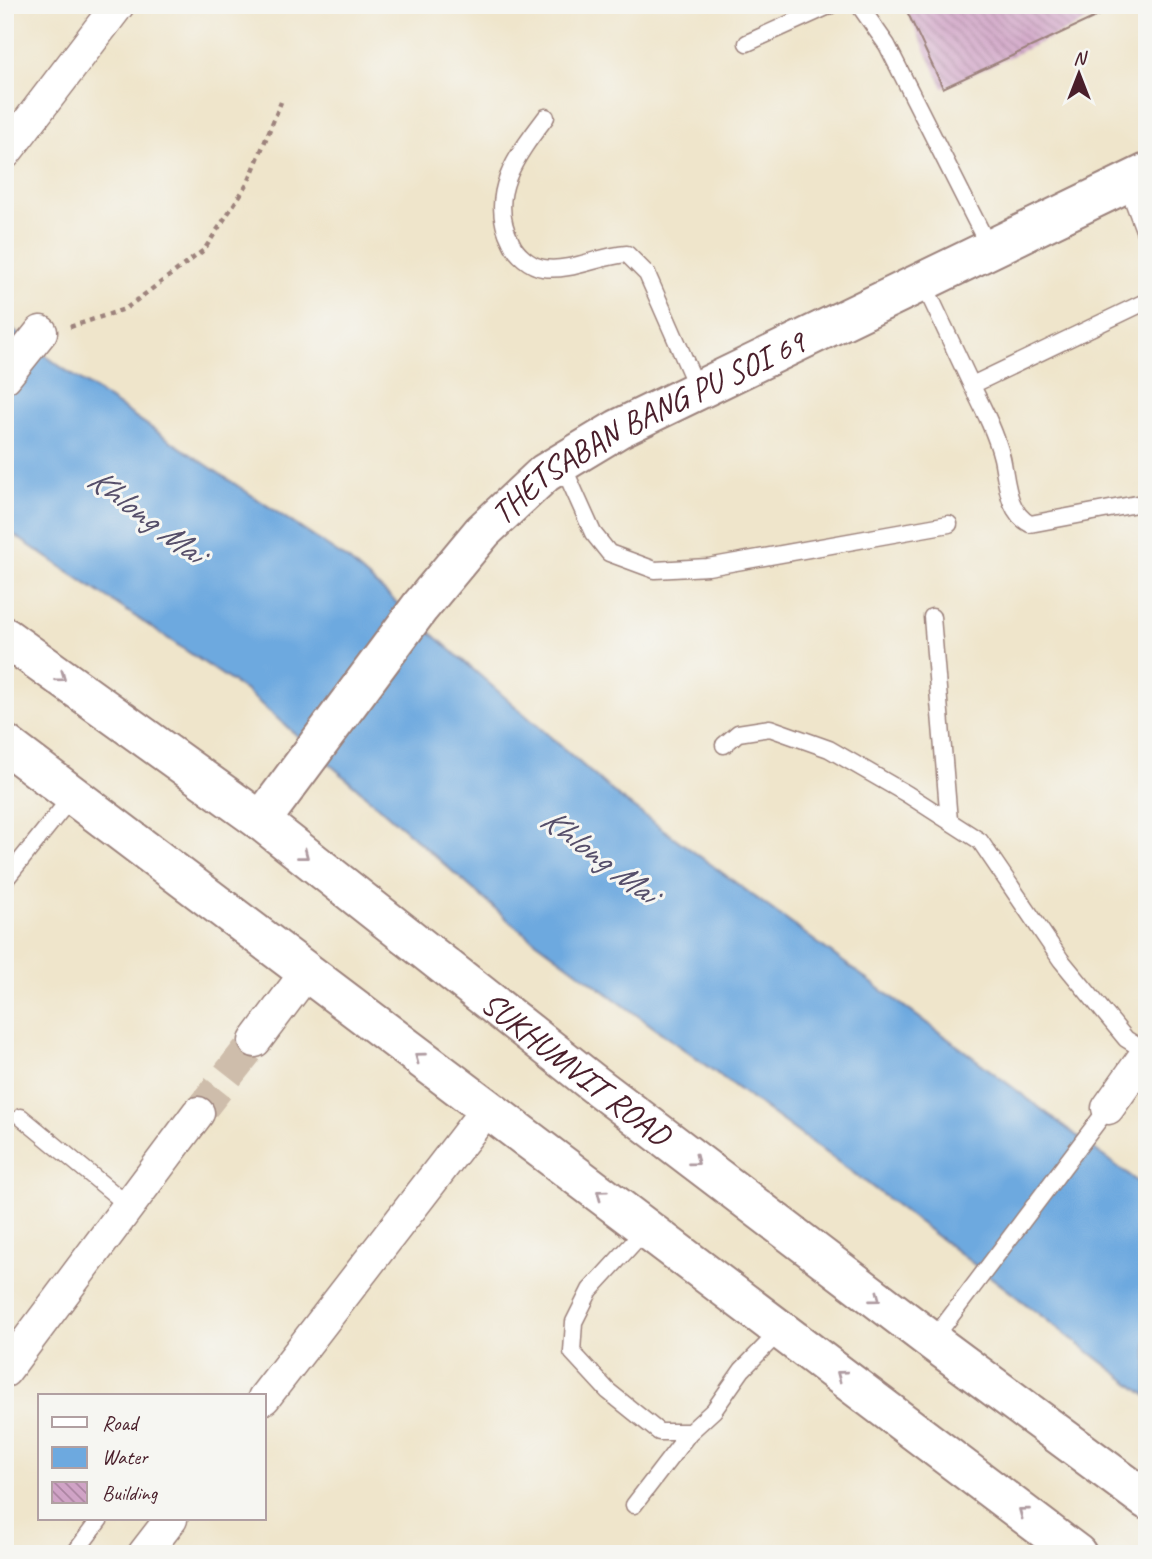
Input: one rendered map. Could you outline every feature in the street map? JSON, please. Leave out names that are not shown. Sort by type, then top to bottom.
[{"type":"main road","name":"THETSABAN BANG PU SOI 69","points":[[261,821],[420,607],[483,531],[545,473],[618,429],[1136,177]]},
{"type":"main road","name":"SUKHUMVIT ROAD","points":[[5,637],[261,821],[593,1083],[932,1341],[1147,1500]]},
{"type":"main road","points":[[5,744],[647,1227],[1070,1551]]},
{"type":"street","points":[[5,153],[118,5]]},
{"type":"street","points":[[5,377],[38,336]]},
{"type":"street","points":[[255,1041],[306,972]]},
{"type":"street","points":[[1108,1108],[1147,1053]]},
{"type":"street","points":[[266,1395],[487,1109]]},
{"type":"street","points":[[5,1371],[198,1114]]},
{"type":"street","points":[[144,1554],[170,1520]]},
{"type":"lane","points":[[747,43],[831,5]]},
{"type":"lane","points":[[859,5],[887,45],[990,250]]},
{"type":"lane","points":[[546,117],[517,154],[506,176],[501,207],[506,234],[516,253],[541,268],[570,268],[608,255],[627,254],[647,274],[698,391]]},
{"type":"lane","points":[[1136,177],[1147,238]]},
{"type":"lane","points":[[923,282],[972,385],[1001,455],[1008,493],[1017,513],[1024,521],[1030,524],[1147,502]]},
{"type":"lane","points":[[972,385],[1147,301]]},
{"type":"lane","points":[[562,464],[593,533],[610,553],[655,570],[708,567],[949,524]]},
{"type":"lane","points":[[932,617],[949,821]]},
{"type":"lane","points":[[724,746],[738,733],[770,728],[829,749],[980,841],[1060,960],[1126,1039],[1147,1053]]},
{"type":"lane","points":[[5,880],[73,795]]},
{"type":"lane","points":[[932,1341],[1108,1108]]},
{"type":"lane","points":[[20,1117],[130,1207]]},
{"type":"lane","points":[[647,1227],[590,1290],[573,1322],[572,1352],[608,1391],[659,1432],[690,1432]]},
{"type":"lane","points":[[634,1506],[690,1432],[714,1410],[742,1370],[781,1330]]},
{"type":"lane","points":[[77,1549],[99,1520]]},
{"type":"path","points":[[38,336],[125,309],[204,250],[248,183],[281,102]]},
{"type":"water","name":"Khlong Mai","points":[[5,324],[58,365],[348,560],[619,797],[966,1052],[1147,1189],[1147,1396],[867,1183],[515,926],[246,691],[5,529]]},
{"type":"building","points":[[904,5],[1121,5],[943,88]]},
{"type":"tunnel","points":[[198,1113],[255,1041]]}]
